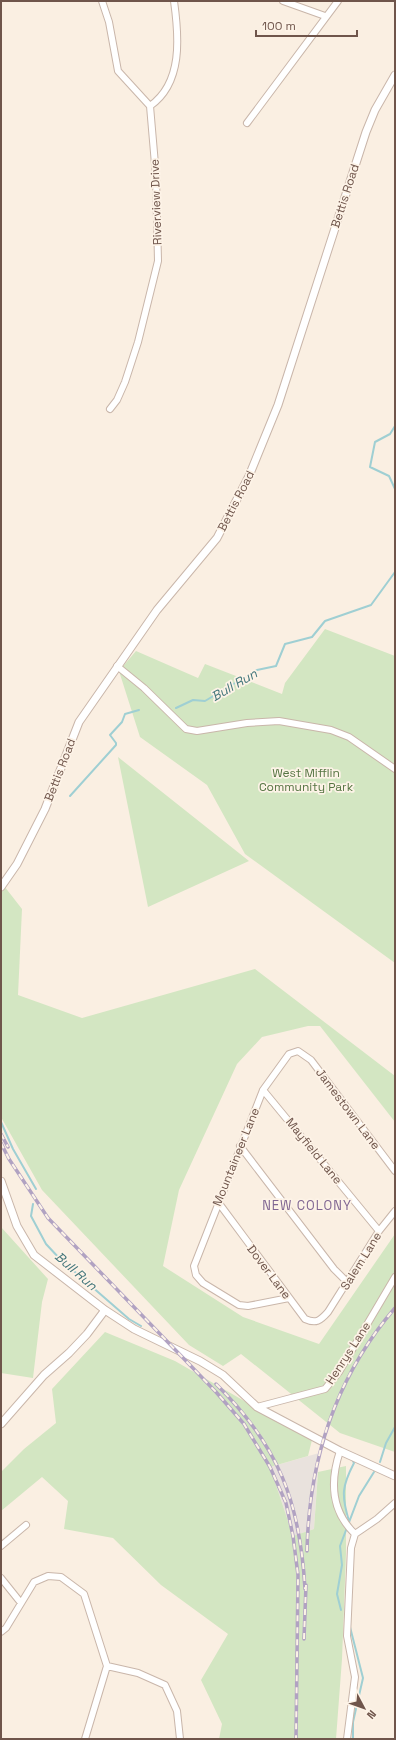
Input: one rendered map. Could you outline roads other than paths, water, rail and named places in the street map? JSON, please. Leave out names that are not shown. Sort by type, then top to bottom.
[{"type":"street","points":[[102,1],[109,22],[118,71],[150,106],[159,99],[173,76],[179,36],[174,1]]},
{"type":"street","points":[[283,1],[325,16]]},
{"type":"street","points":[[247,123],[325,16],[338,1]]},
{"type":"street","name":"Bettis Road","points":[[1,887],[18,864],[45,809],[79,722],[117,666],[168,596],[217,538],[249,476],[278,405],[366,132],[375,110],[395,75]]},
{"type":"street","name":"Riverview Drive","points":[[110,409],[117,400],[125,382],[138,342],[158,261],[156,176],[150,106]]},
{"type":"street","points":[[117,666],[144,688],[186,729],[197,731],[247,723],[279,721],[331,730],[349,737],[395,769]]},
{"type":"street","name":"Mountaineer Lane","points":[[289,1298],[248,1306],[239,1305],[206,1285],[196,1275],[194,1266],[263,1090],[289,1054],[298,1051]]},
{"type":"street","name":"Jamestown Lane","points":[[298,1051],[311,1060],[395,1171]]},
{"type":"street","name":"Mayfield Lane","points":[[263,1090],[379,1231]]},
{"type":"street","points":[[240,1146],[334,1269],[348,1283]]},
{"type":"street","points":[[1,1181],[17,1226],[34,1255],[105,1310],[134,1329],[200,1361],[223,1375],[257,1407],[340,1451],[380,1471],[395,1476]]},
{"type":"street","name":"Dover Lane","points":[[218,1202],[305,1319],[312,1322],[321,1320],[328,1312]]},
{"type":"street","name":"Salem Lane","points":[[328,1312],[348,1283],[379,1231],[395,1211]]},
{"type":"street","name":"Henrys Lane","points":[[257,1407],[325,1389],[339,1372],[395,1277]]},
{"type":"street","points":[[1,1424],[44,1375],[69,1353],[87,1334],[105,1310]]},
{"type":"street","points":[[340,1451],[336,1465],[334,1487],[337,1507],[348,1527],[356,1534]]},
{"type":"street","points":[[347,1739],[355,1677],[347,1636],[351,1548],[356,1534],[377,1519],[395,1503]]},
{"type":"street","points":[[1,1546],[26,1525]]},
{"type":"street","points":[[1,1632],[6,1628],[34,1582],[48,1576],[61,1577],[84,1594],[107,1666],[85,1739]]},
{"type":"street","points":[[1,1578],[21,1603]]},
{"type":"street","points":[[107,1666],[138,1673],[165,1685],[177,1710],[180,1739]]},
{"type":"waterway","name":"Bull Run","points":[[395,426],[390,434],[375,442],[370,467],[389,476],[395,489]]},
{"type":"waterway","name":"Bull Run","points":[[176,708],[193,700],[205,701],[257,670],[276,666],[285,644],[312,637],[325,621],[371,605],[395,572]]},
{"type":"waterway","name":"Bull Run","points":[[70,796],[116,745],[110,735],[122,722],[125,714],[139,710]]},
{"type":"waterway","name":"Bull Run","points":[[1,1122],[13,1149],[36,1189]]},
{"type":"waterway","name":"Bull Run","points":[[33,1204],[31,1216],[46,1244],[60,1259],[129,1319],[141,1326]]},
{"type":"waterway","points":[[380,1462],[386,1443],[395,1427]]},
{"type":"waterway","name":"Bull Run","points":[[349,1521],[344,1491],[347,1478],[354,1463],[352,1459]]},
{"type":"waterway","points":[[341,1610],[337,1594],[342,1565],[340,1546],[359,1496],[374,1472]]},
{"type":"waterway","points":[[350,1627],[363,1678],[353,1722],[353,1739]]},
{"type":"railway","points":[[1,1134],[8,1147]]},
{"type":"railway","points":[[1,1143],[9,1159],[48,1218],[216,1392],[244,1424],[270,1467],[286,1503],[293,1536],[298,1575],[296,1739]]},
{"type":"railway","points":[[307,1551],[313,1484],[329,1421],[341,1391],[356,1363],[374,1335],[395,1308]]},
{"type":"railway","points":[[216,1384],[238,1407],[256,1430],[271,1453],[282,1477],[291,1502],[298,1529],[305,1589]]},
{"type":"railway","points":[[304,1639],[306,1585]]},
{"type":"district","name":"NEW COLONY","points":[[307,1205]]},
{"type":"park label","name":"West Mifflin Community Park","points":[[306,780]]}]
